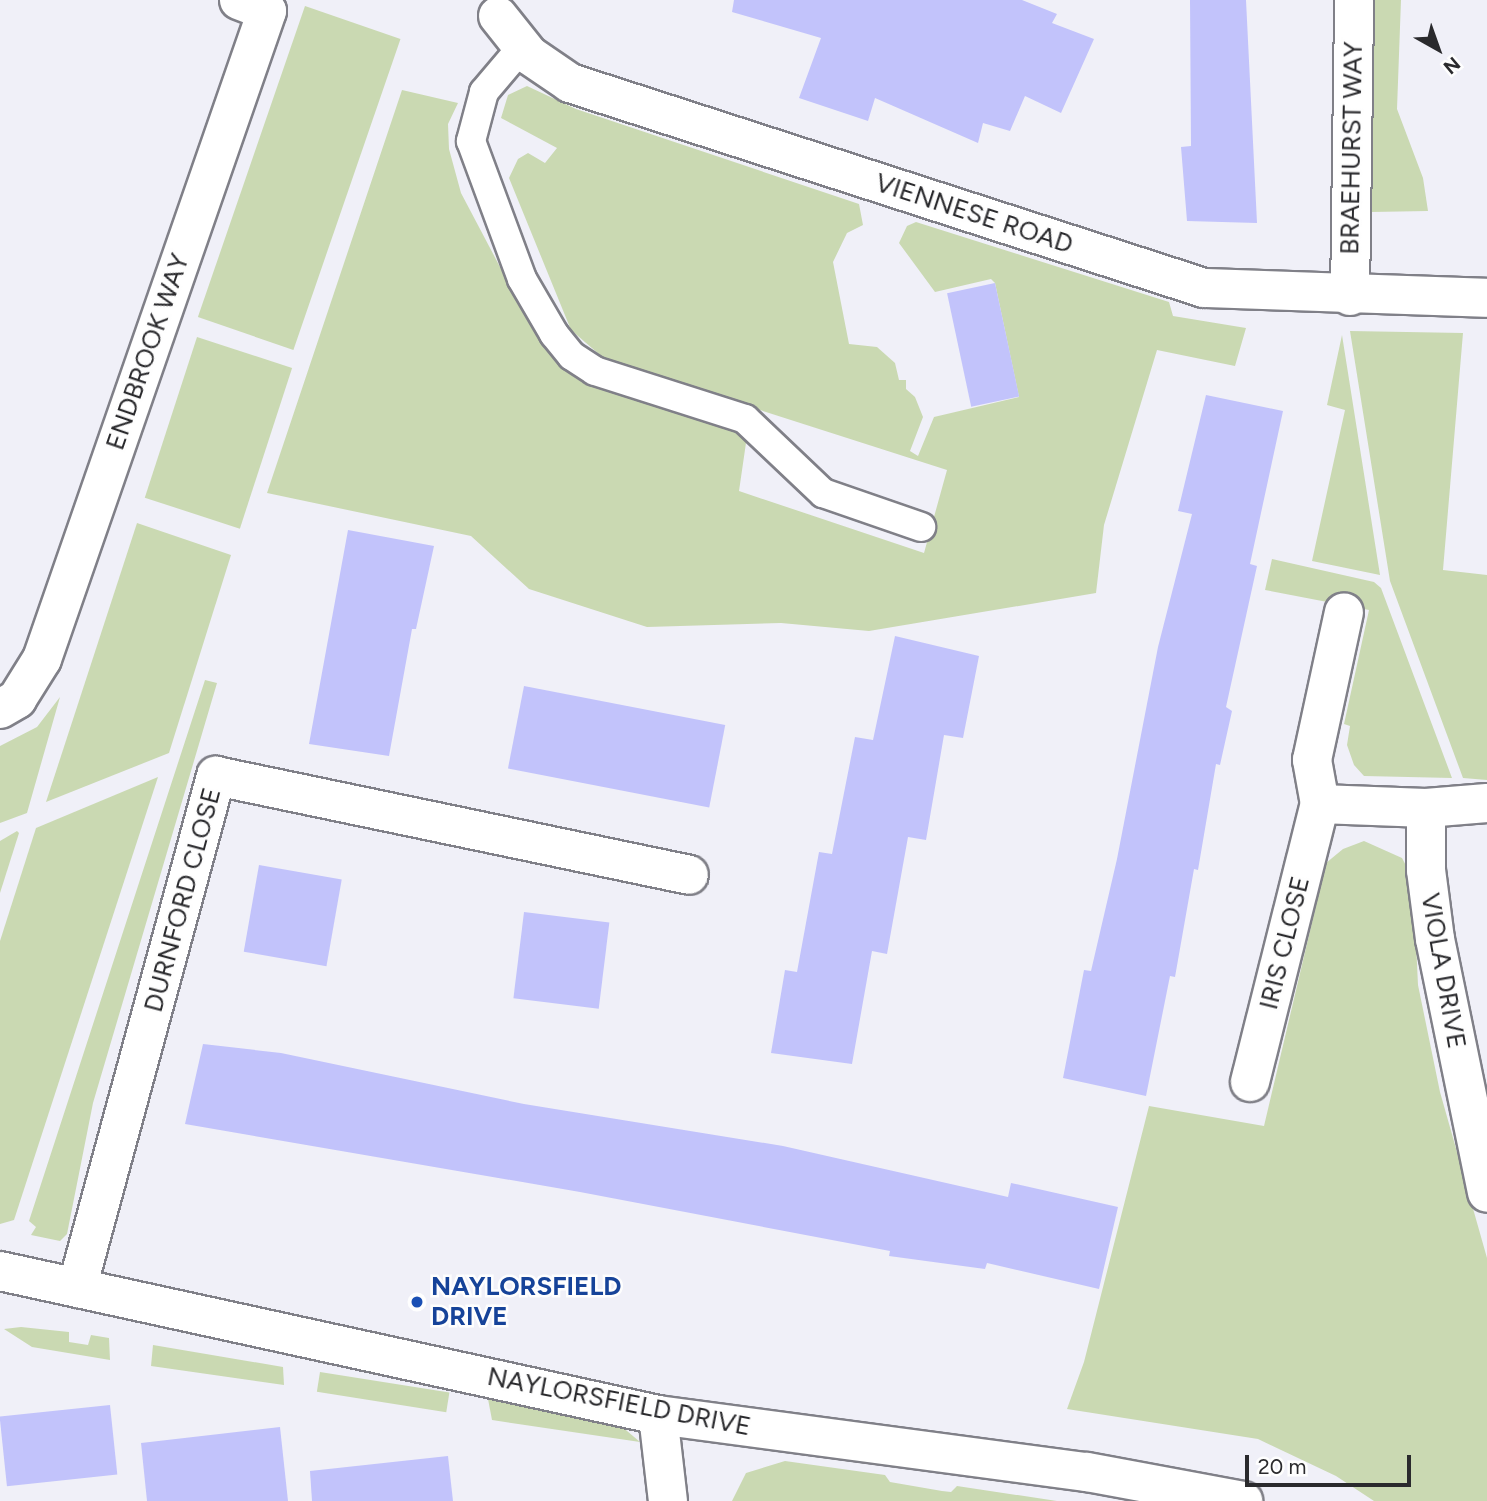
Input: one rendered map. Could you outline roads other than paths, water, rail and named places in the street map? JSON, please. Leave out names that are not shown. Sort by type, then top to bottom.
[{"type":"street","name":"ENDBROOK WAY","points":[[0,709],[17,699],[42,659],[267,11],[239,0]]},
{"type":"street","name":"BRAEHURST WAY","points":[[1350,296],[1354,0]]},
{"type":"street","name":"VIENNESE ROAD","points":[[498,16],[522,47],[570,83],[1204,288],[1350,296],[1487,298]]},
{"type":"street","name":"IRIS CLOSE","points":[[1250,1082],[1320,804],[1312,760],[1344,612]]},
{"type":"street","name":"DURNFORD CLOSE","points":[[77,1288],[216,776],[689,875]]},
{"type":"street","points":[[1320,804],[1426,808],[1487,803]]},
{"type":"street","name":"VIOLA DRIVE","points":[[1426,808],[1426,870],[1435,939],[1487,1193]]},
{"type":"street","name":"NAYLORSFIELD DRIVE","points":[[0,1272],[658,1415],[1087,1472],[1243,1501]]},
{"type":"street","points":[[658,1415],[668,1501]]},
{"type":"lane","points":[[522,47],[484,92],[471,141],[522,279],[554,334],[572,356],[595,371],[745,419],[823,493],[921,527]]},
{"type":"place","name":"NAYLORSFIELD DRIVE","points":[[417,1302]]}]
